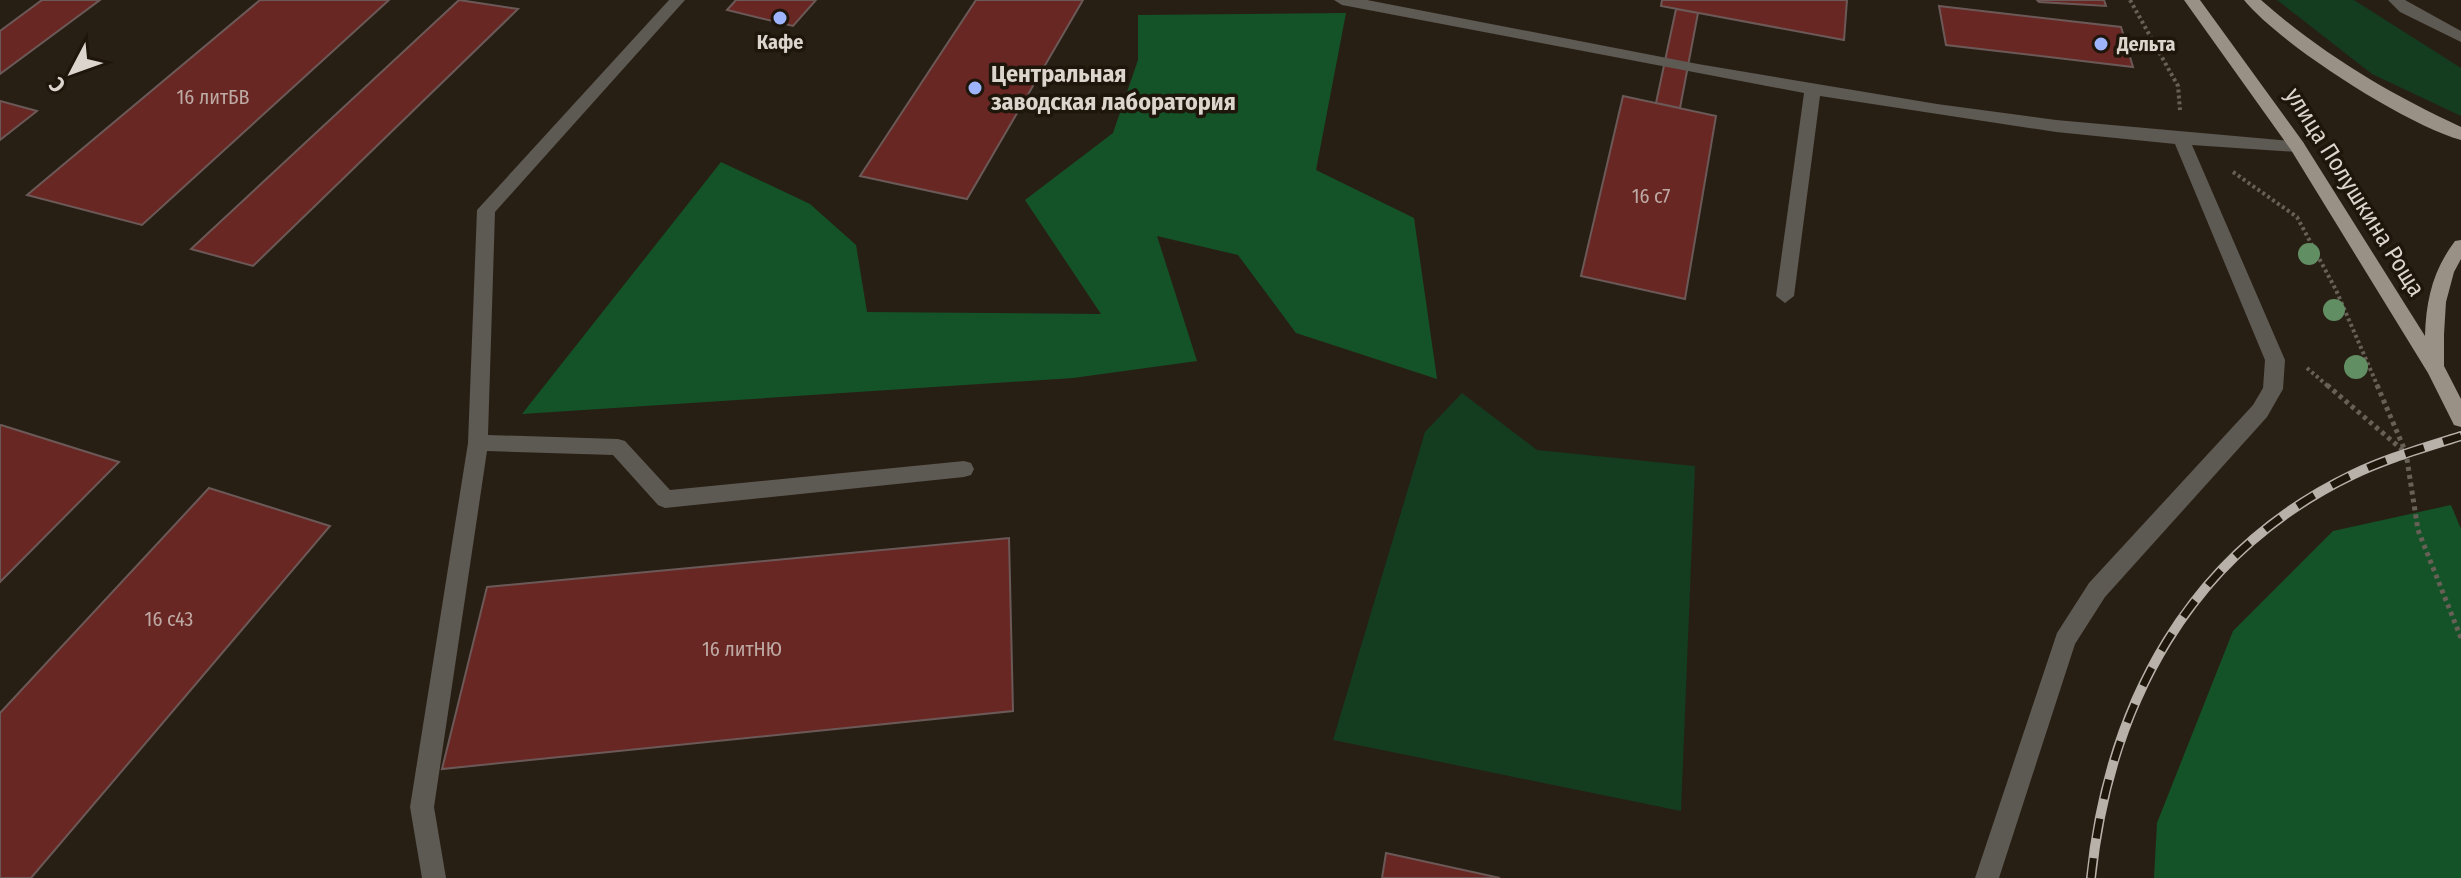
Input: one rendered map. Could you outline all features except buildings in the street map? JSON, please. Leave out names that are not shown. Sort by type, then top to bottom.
[{"type":"main road","name":"улица Полушкина Роща","points":[[2192,0],[2297,146],[2436,369],[2461,419]]},
{"type":"main road","name":"улица Полушкина Роща","points":[[2252,0],[2292,38],[2334,69],[2461,134]]},
{"type":"main road","points":[[2436,369],[2433,321],[2440,287],[2453,255],[2461,246]]},
{"type":"lane","points":[[434,878],[422,807],[478,443],[486,210],[677,0]]},
{"type":"lane","points":[[1342,0],[1813,89],[2182,141],[2297,146]]},
{"type":"lane","points":[[2396,0],[2405,9],[2461,37]]},
{"type":"lane","points":[[1785,296],[1813,89]]},
{"type":"lane","points":[[1987,878],[2065,640],[2097,590],[2260,411],[2273,389],[2275,360],[2182,141]]},
{"type":"lane","points":[[478,443],[618,447],[665,499],[964,469]]},
{"type":"path","points":[[2130,0],[2178,86],[2182,141],[2297,217],[2336,290],[2406,453],[2418,530],[2461,638]]},
{"type":"path","points":[[2299,362],[2406,453]]},
{"type":"green space","points":[[2277,0],[2354,0],[2461,68],[2461,116],[2372,74]]},
{"type":"green space","points":[[1346,13],[1316,170],[1414,218],[1437,379],[1296,333],[1238,255],[1157,236],[1197,361],[1073,378],[522,414],[721,162],[810,204],[856,245],[867,312],[1101,314],[1025,200],[1113,133],[1138,60],[1138,15]]},
{"type":"green space","points":[[1462,393],[1537,450],[1695,466],[1681,811],[1333,740],[1425,432]]},
{"type":"green space","points":[[2451,505],[2461,529],[2461,878],[2154,878],[2157,823],[2233,631],[2333,531]]},
{"type":"railway","points":[[2091,878],[2101,814],[2117,753],[2139,695],[2168,640],[2203,591],[2245,546],[2295,508],[2365,469],[2461,436]]},
{"type":"place","name":"Кафе","points":[[780,18]]},
{"type":"place","name":"Дельта","points":[[2101,44]]},
{"type":"place","name":"Центральная заводская лаборатория","points":[[975,88]]}]
